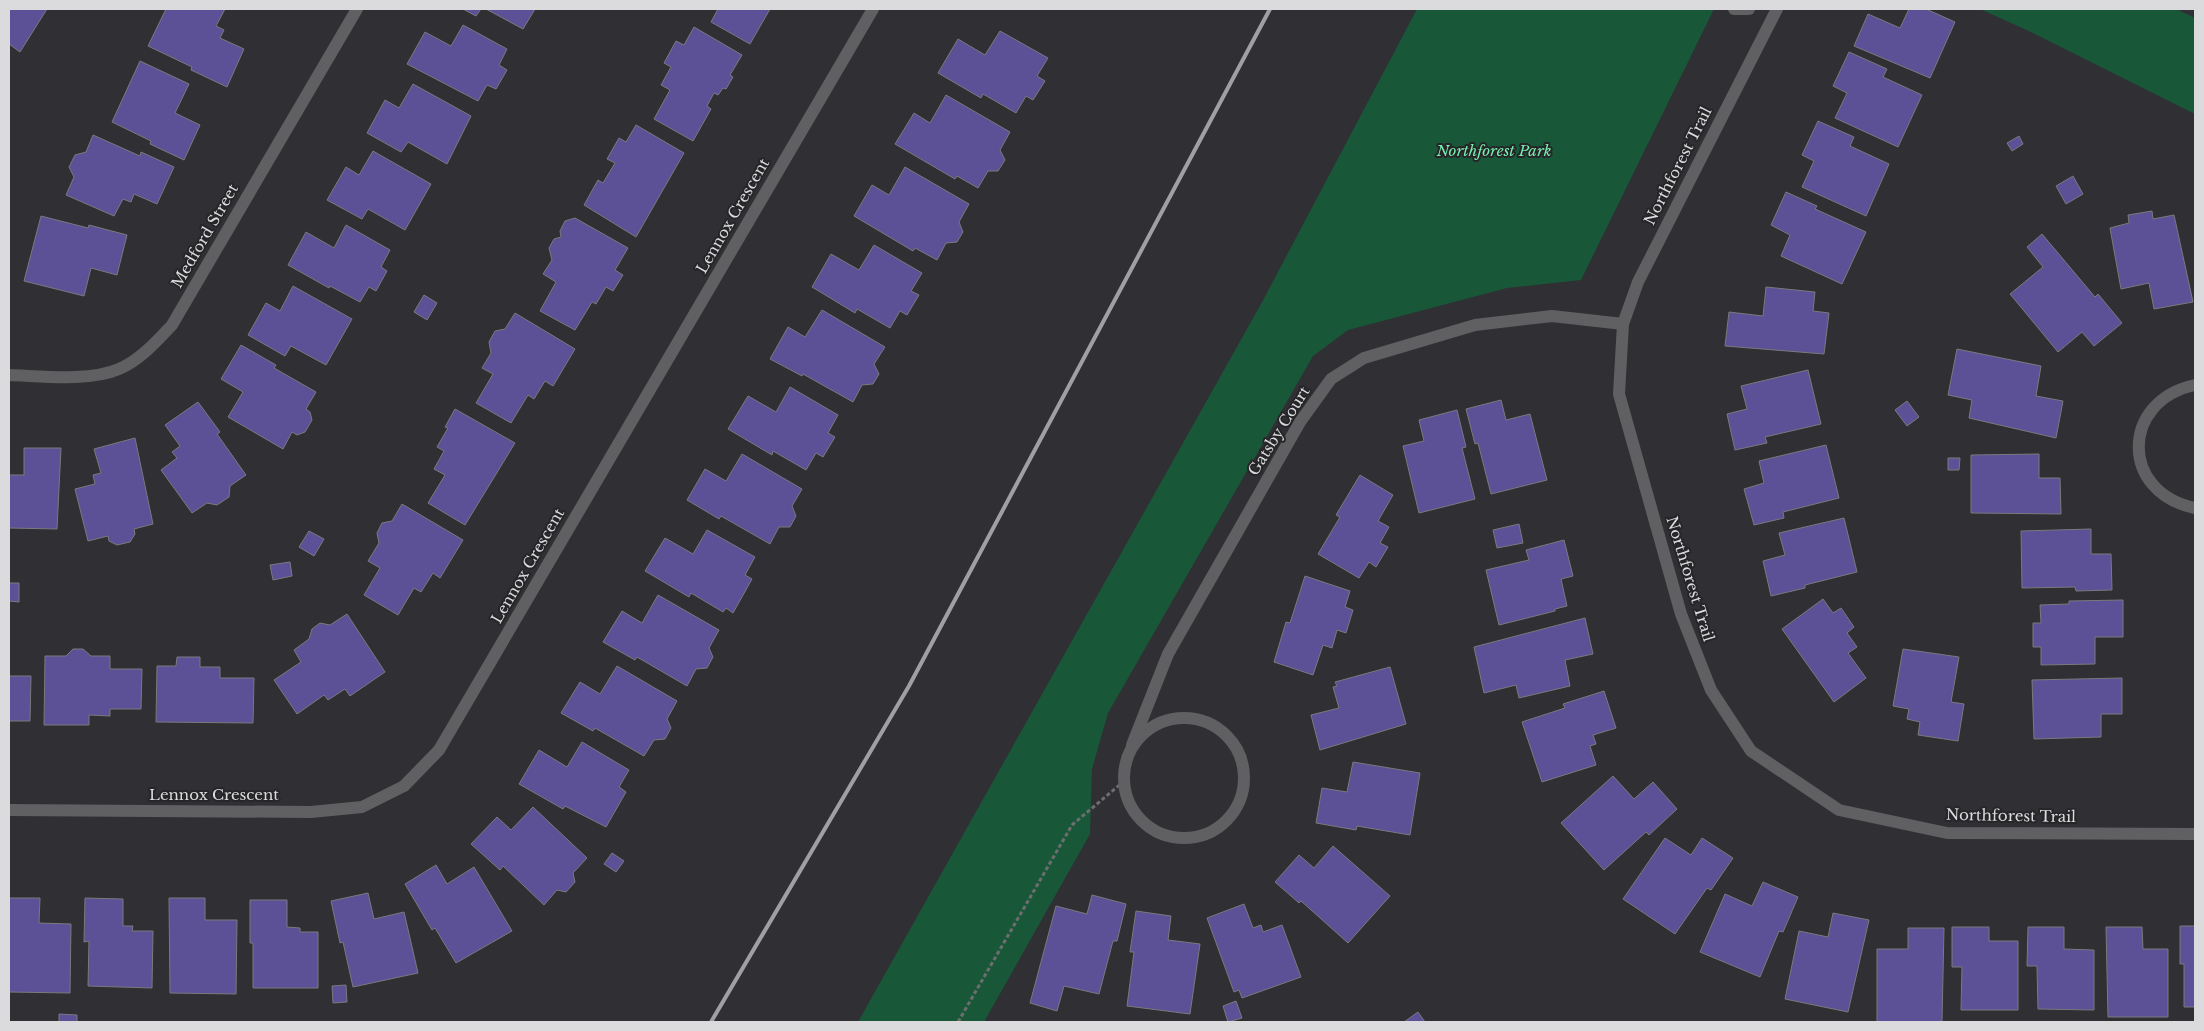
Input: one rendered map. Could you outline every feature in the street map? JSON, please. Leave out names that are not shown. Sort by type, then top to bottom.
[{"type":"street","name":"Medford Street","points":[[9,375],[58,377],[92,374],[119,369],[149,350],[172,325],[357,9]]},
{"type":"street","name":"Lennox Crescent","points":[[9,810],[311,812],[362,807],[404,786],[439,750],[873,9]]},
{"type":"street","points":[[1734,9],[1749,9]]},
{"type":"street","name":"Northforest Trail","points":[[1777,9],[1638,282],[1623,324],[1619,394],[1681,614],[1711,690],[1751,751],[1839,810],[1947,833],[2195,834]]},
{"type":"street","name":"Gatsby Court","points":[[1132,745],[1155,724],[1176,717],[1194,718],[1214,724],[1235,745],[1244,765],[1242,795],[1229,818],[1215,830],[1195,837],[1182,838],[1161,834],[1144,824],[1130,807],[1123,782],[1124,765],[1168,654],[1300,422],[1331,379],[1364,358],[1475,325],[1552,316],[1623,324]]},
{"type":"street","points":[[2195,385],[2178,389],[2165,396],[2150,411],[2141,430],[2139,452],[2144,472],[2155,487],[2166,497],[2195,508]]},
{"type":"path","points":[[958,1022],[1072,825],[1123,782]]},
{"type":"green space","name":"Northforest Park","points":[[1417,9],[1714,9],[1581,280],[1507,288],[1348,330],[1313,356],[1108,713],[1092,769],[1090,834],[984,1022],[858,1022],[1261,304]]},
{"type":"green space","points":[[1980,9],[2176,9],[2195,18],[2195,114],[2031,32]]},
{"type":"building","points":[[9,9],[47,9],[20,52],[9,44]]},
{"type":"building","points":[[166,9],[225,9],[216,26],[224,30],[220,38],[244,49],[227,87],[191,70],[192,67],[148,46]]},
{"type":"building","points":[[463,9],[481,9],[476,16]]},
{"type":"building","points":[[486,9],[535,9],[523,29]]},
{"type":"building","points":[[718,9],[770,9],[750,44],[711,22]]},
{"type":"building","points":[[1909,9],[1926,9],[1955,22],[1930,78],[1854,46],[1868,14],[1900,28]]},
{"type":"building","points":[[463,25],[507,49],[499,65],[507,70],[496,89],[487,85],[478,101],[407,64],[425,32],[451,46]]},
{"type":"building","points":[[694,27],[742,55],[730,75],[733,77],[726,89],[723,88],[718,95],[714,93],[707,106],[711,109],[693,141],[654,119],[670,90],[661,85],[671,67],[664,63],[676,41],[684,45]]},
{"type":"building","points":[[1000,31],[1048,58],[1037,76],[1045,81],[1033,100],[1026,96],[1016,113],[983,94],[981,98],[938,73],[958,39],[985,55]]},
{"type":"building","points":[[1849,52],[1887,69],[1883,77],[1922,95],[1898,147],[1835,118],[1847,93],[1833,86]]},
{"type":"building","points":[[140,61],[189,84],[175,113],[200,125],[184,160],[150,144],[151,141],[112,122]]},
{"type":"building","points":[[413,84],[471,116],[447,164],[408,142],[401,152],[367,133],[385,100],[399,108]]},
{"type":"building","points":[[946,95],[1010,132],[1000,150],[1005,160],[998,171],[988,171],[978,188],[957,176],[955,179],[895,144],[914,113],[930,123]]},
{"type":"building","points":[[1818,121],[1854,137],[1850,146],[1889,164],[1866,216],[1802,187],[1814,161],[1802,155]]},
{"type":"building","points":[[636,125],[684,153],[636,237],[584,205],[598,180],[603,183],[615,163],[607,159],[619,138],[626,142]]},
{"type":"building","points":[[93,135],[140,156],[141,152],[174,167],[157,204],[134,194],[131,202],[123,199],[114,216],[66,195],[74,177],[69,167],[75,155],[86,152]]},
{"type":"building","points":[[2019,136],[2023,144],[2012,151],[2007,143]]},
{"type":"building","points":[[373,151],[431,184],[405,230],[368,209],[362,219],[327,200],[346,167],[359,175]]},
{"type":"building","points":[[905,167],[969,204],[959,222],[963,232],[957,242],[946,243],[937,260],[915,248],[913,251],[854,216],[872,185],[889,195]]},
{"type":"building","points":[[2073,176],[2083,194],[2066,204],[2056,186]]},
{"type":"building","points":[[1786,192],[1817,206],[1815,209],[1866,232],[1842,284],[1781,256],[1790,235],[1771,225]]},
{"type":"building","points":[[2152,211],[2153,219],[2174,215],[2193,302],[2154,309],[2149,283],[2121,289],[2110,228],[2129,223],[2128,215]]},
{"type":"building","points":[[41,216],[88,228],[89,225],[127,235],[117,275],[91,268],[84,296],[24,281]]},
{"type":"building","points":[[575,218],[628,248],[615,270],[623,275],[613,291],[606,287],[596,304],[592,302],[575,330],[540,311],[556,282],[543,274],[552,260],[549,248],[554,239],[561,237],[560,231],[565,221]]},
{"type":"building","points":[[346,225],[390,250],[381,267],[387,271],[376,291],[369,287],[360,302],[330,286],[329,288],[288,265],[306,232],[334,248]]},
{"type":"building","points":[[2042,234],[2095,297],[2098,294],[2122,323],[2094,346],[2082,332],[2058,352],[2010,294],[2043,267],[2027,247]]},
{"type":"building","points":[[874,245],[922,273],[911,291],[919,295],[907,315],[900,311],[890,328],[857,309],[855,313],[812,287],[831,254],[859,270]]},
{"type":"building","points":[[293,286],[352,319],[326,365],[291,346],[285,356],[248,335],[266,303],[280,311]]},
{"type":"building","points":[[1766,287],[1815,292],[1813,311],[1829,313],[1824,354],[1725,346],[1729,312],[1763,316]]},
{"type":"building","points":[[424,295],[437,303],[427,320],[414,312]]},
{"type":"building","points":[[822,310],[885,347],[874,364],[879,374],[873,384],[862,385],[853,402],[803,374],[802,376],[770,359],[788,327],[805,337]]},
{"type":"building","points":[[515,313],[575,349],[553,386],[545,381],[534,399],[528,395],[511,423],[476,403],[493,374],[482,368],[491,353],[489,342],[495,331],[505,329]]},
{"type":"building","points":[[241,345],[276,365],[274,368],[316,392],[306,409],[310,412],[312,420],[305,432],[297,435],[292,432],[283,449],[228,417],[243,392],[221,379]]},
{"type":"building","points":[[1957,349],[2041,366],[2036,396],[2063,401],[2056,438],[1969,418],[1972,400],[1948,395]]},
{"type":"building","points":[[1808,370],[1821,424],[1765,437],[1767,443],[1735,450],[1727,414],[1747,409],[1741,386]]},
{"type":"building","points":[[790,387],[838,415],[828,433],[835,437],[823,457],[816,453],[806,470],[773,451],[772,455],[728,429],[748,396],[776,412]]},
{"type":"building","points":[[1501,400],[1506,420],[1530,414],[1547,480],[1491,494],[1478,443],[1475,444],[1466,409]]},
{"type":"building","points":[[1907,401],[1919,417],[1907,426],[1895,410]]},
{"type":"building","points":[[198,402],[220,432],[217,434],[246,475],[230,486],[229,497],[217,505],[207,503],[192,513],[161,470],[177,458],[172,452],[180,446],[165,425]]},
{"type":"building","points":[[455,409],[515,443],[465,525],[428,503],[445,475],[434,469],[444,451],[437,447],[448,428],[445,427]]},
{"type":"building","points":[[1457,410],[1466,447],[1462,448],[1475,499],[1419,513],[1403,446],[1424,441],[1419,420]]},
{"type":"building","points":[[135,438],[153,524],[134,529],[135,534],[130,542],[117,545],[109,541],[108,536],[88,541],[75,489],[95,484],[93,475],[101,473],[94,449]]},
{"type":"building","points":[[1826,445],[1839,498],[1783,512],[1784,518],[1754,525],[1744,489],[1764,483],[1759,461]]},
{"type":"building","points":[[24,448],[61,448],[57,529],[9,528],[9,475],[24,475]]},
{"type":"building","points":[[742,454],[802,489],[792,506],[796,516],[790,527],[779,527],[770,544],[721,516],[719,519],[687,500],[705,469],[726,481]]},
{"type":"building","points":[[2039,454],[2039,478],[2060,478],[2061,514],[1971,513],[1971,455]]},
{"type":"building","points":[[1948,458],[1960,458],[1959,470],[1948,470]]},
{"type":"building","points":[[1360,475],[1393,495],[1378,521],[1389,527],[1380,543],[1388,547],[1376,567],[1369,562],[1359,578],[1318,554],[1340,517],[1336,515]]},
{"type":"building","points":[[402,504],[463,540],[440,578],[433,573],[421,592],[414,588],[398,615],[364,595],[380,568],[368,561],[379,543],[377,533],[382,523],[392,521]]},
{"type":"building","points":[[1844,518],[1857,572],[1771,596],[1763,561],[1785,555],[1779,533]]},
{"type":"building","points":[[1519,524],[1523,543],[1497,548],[1493,530]]},
{"type":"building","points":[[2091,529],[2091,554],[2111,554],[2112,590],[2076,591],[2075,587],[2022,588],[2021,531]]},
{"type":"building","points":[[707,530],[755,557],[745,575],[752,579],[733,613],[726,608],[723,612],[691,593],[689,597],[645,571],[665,538],[693,554]]},
{"type":"building","points":[[309,531],[324,539],[314,556],[299,547]]},
{"type":"building","points":[[1564,540],[1573,576],[1561,579],[1567,606],[1555,609],[1555,611],[1499,625],[1486,570],[1529,560],[1526,550]]},
{"type":"building","points":[[290,562],[292,576],[273,580],[270,565]]},
{"type":"building","points":[[1305,576],[1350,591],[1345,607],[1353,610],[1346,633],[1337,630],[1332,648],[1323,645],[1313,675],[1274,662],[1286,622],[1290,623]]},
{"type":"building","points":[[9,583],[19,583],[19,602],[9,601]]},
{"type":"building","points":[[658,595],[719,630],[709,648],[713,657],[707,668],[696,669],[687,686],[637,657],[635,660],[603,642],[622,611],[642,623]]},
{"type":"building","points":[[1823,599],[1833,613],[1841,608],[1854,627],[1847,633],[1857,647],[1848,653],[1866,678],[1834,702],[1782,629]]},
{"type":"building","points":[[2123,600],[2123,637],[2095,637],[2095,664],[2041,665],[2041,647],[2033,647],[2033,623],[2041,623],[2040,605],[2069,604],[2069,601]]},
{"type":"building","points":[[347,614],[385,672],[350,696],[345,689],[328,700],[324,695],[297,714],[274,680],[301,662],[294,650],[309,639],[312,629],[320,623],[330,625]]},
{"type":"building","points":[[1585,618],[1593,654],[1565,660],[1570,686],[1519,698],[1516,685],[1484,693],[1474,647]]},
{"type":"building","points":[[73,649],[83,649],[91,656],[110,656],[110,669],[142,669],[141,709],[110,709],[110,716],[89,715],[89,725],[44,725],[45,656],[66,656]]},
{"type":"building","points":[[1903,649],[1959,657],[1951,702],[1964,704],[1958,741],[1918,735],[1920,722],[1907,719],[1909,709],[1893,706]]},
{"type":"building","points":[[177,657],[200,657],[200,667],[220,667],[220,678],[254,678],[253,723],[156,722],[157,666],[176,666]]},
{"type":"building","points":[[617,666],[677,701],[667,719],[671,728],[665,739],[654,740],[644,756],[595,728],[593,731],[561,713],[580,682],[600,694]]},
{"type":"building","points":[[1390,667],[1406,724],[1320,750],[1311,715],[1339,708],[1333,687],[1337,686],[1335,682]]},
{"type":"building","points":[[9,676],[31,676],[30,721],[9,721]]},
{"type":"building","points":[[2122,678],[2122,714],[2101,714],[2101,737],[2034,739],[2032,680]]},
{"type":"building","points":[[1604,691],[1616,728],[1593,735],[1596,744],[1590,746],[1596,765],[1542,782],[1522,722],[1565,708],[1563,704]]},
{"type":"building","points":[[582,742],[629,770],[619,787],[626,792],[606,827],[565,806],[563,809],[519,784],[539,750],[567,767]]},
{"type":"building","points":[[1353,762],[1420,773],[1410,835],[1357,826],[1356,830],[1316,823],[1322,788],[1347,792]]},
{"type":"building","points":[[1613,776],[1634,799],[1653,782],[1677,809],[1649,835],[1646,832],[1604,870],[1561,823]]},
{"type":"building","points":[[533,807],[587,858],[573,873],[575,882],[566,892],[557,890],[544,905],[503,866],[500,870],[471,844],[497,817],[511,830]]},
{"type":"building","points":[[1665,838],[1691,855],[1702,838],[1733,858],[1711,890],[1707,888],[1675,934],[1623,899]]},
{"type":"building","points":[[1333,846],[1390,896],[1348,943],[1301,901],[1299,903],[1275,882],[1299,855],[1314,868]]},
{"type":"building","points":[[612,853],[624,861],[616,872],[604,864]]},
{"type":"building","points":[[436,865],[447,884],[474,867],[512,931],[456,963],[435,928],[432,930],[405,884]]},
{"type":"building","points":[[1763,882],[1798,897],[1783,932],[1779,931],[1760,977],[1700,952],[1725,894],[1752,906]]},
{"type":"building","points":[[368,893],[374,919],[404,912],[418,973],[353,987],[343,942],[340,943],[331,901]]},
{"type":"building","points":[[1092,895],[1126,904],[1117,941],[1113,941],[1099,994],[1064,986],[1057,1011],[1030,1003],[1056,906],[1087,914]]},
{"type":"building","points":[[9,898],[40,898],[39,923],[71,924],[70,993],[9,992]]},
{"type":"building","points":[[85,898],[123,899],[123,926],[133,926],[132,931],[153,931],[152,988],[88,986],[89,941],[84,942]]},
{"type":"building","points":[[169,898],[205,898],[205,920],[237,920],[236,994],[170,993]]},
{"type":"building","points":[[250,900],[287,900],[287,927],[300,928],[300,932],[318,932],[318,988],[253,988],[253,943],[250,943]]},
{"type":"building","points":[[1244,904],[1253,928],[1261,925],[1263,932],[1282,925],[1301,977],[1242,998],[1239,990],[1234,992],[1207,918]]},
{"type":"building","points":[[1136,911],[1171,916],[1168,940],[1200,944],[1190,1014],[1127,1006],[1134,952],[1130,952]]},
{"type":"building","points":[[1833,913],[1869,920],[1848,1012],[1785,999],[1799,931],[1828,937]]},
{"type":"building","points":[[2180,926],[2195,926],[2195,1007],[2184,1007],[2184,964],[2180,964]]},
{"type":"building","points":[[1952,927],[1989,927],[1989,941],[2018,941],[2018,1010],[1961,1010],[1962,967],[1952,967]]},
{"type":"building","points":[[2028,927],[2064,927],[2064,949],[2094,950],[2094,1010],[2038,1009],[2037,966],[2027,966]]},
{"type":"building","points":[[2106,927],[2142,927],[2143,949],[2168,949],[2168,1017],[2108,1017]]},
{"type":"building","points":[[1908,928],[1944,928],[1942,1022],[1877,1022],[1877,949],[1908,949]]},
{"type":"building","points":[[346,985],[347,1002],[333,1003],[332,986]]},
{"type":"building","points":[[1236,1001],[1242,1018],[1228,1022],[1223,1006]]},
{"type":"building","points":[[1418,1012],[1425,1022],[1404,1022]]},
{"type":"building","points":[[59,1014],[77,1015],[77,1022],[59,1022]]},
{"type":"railway","points":[[711,1022],[909,686],[1270,9]]}]
